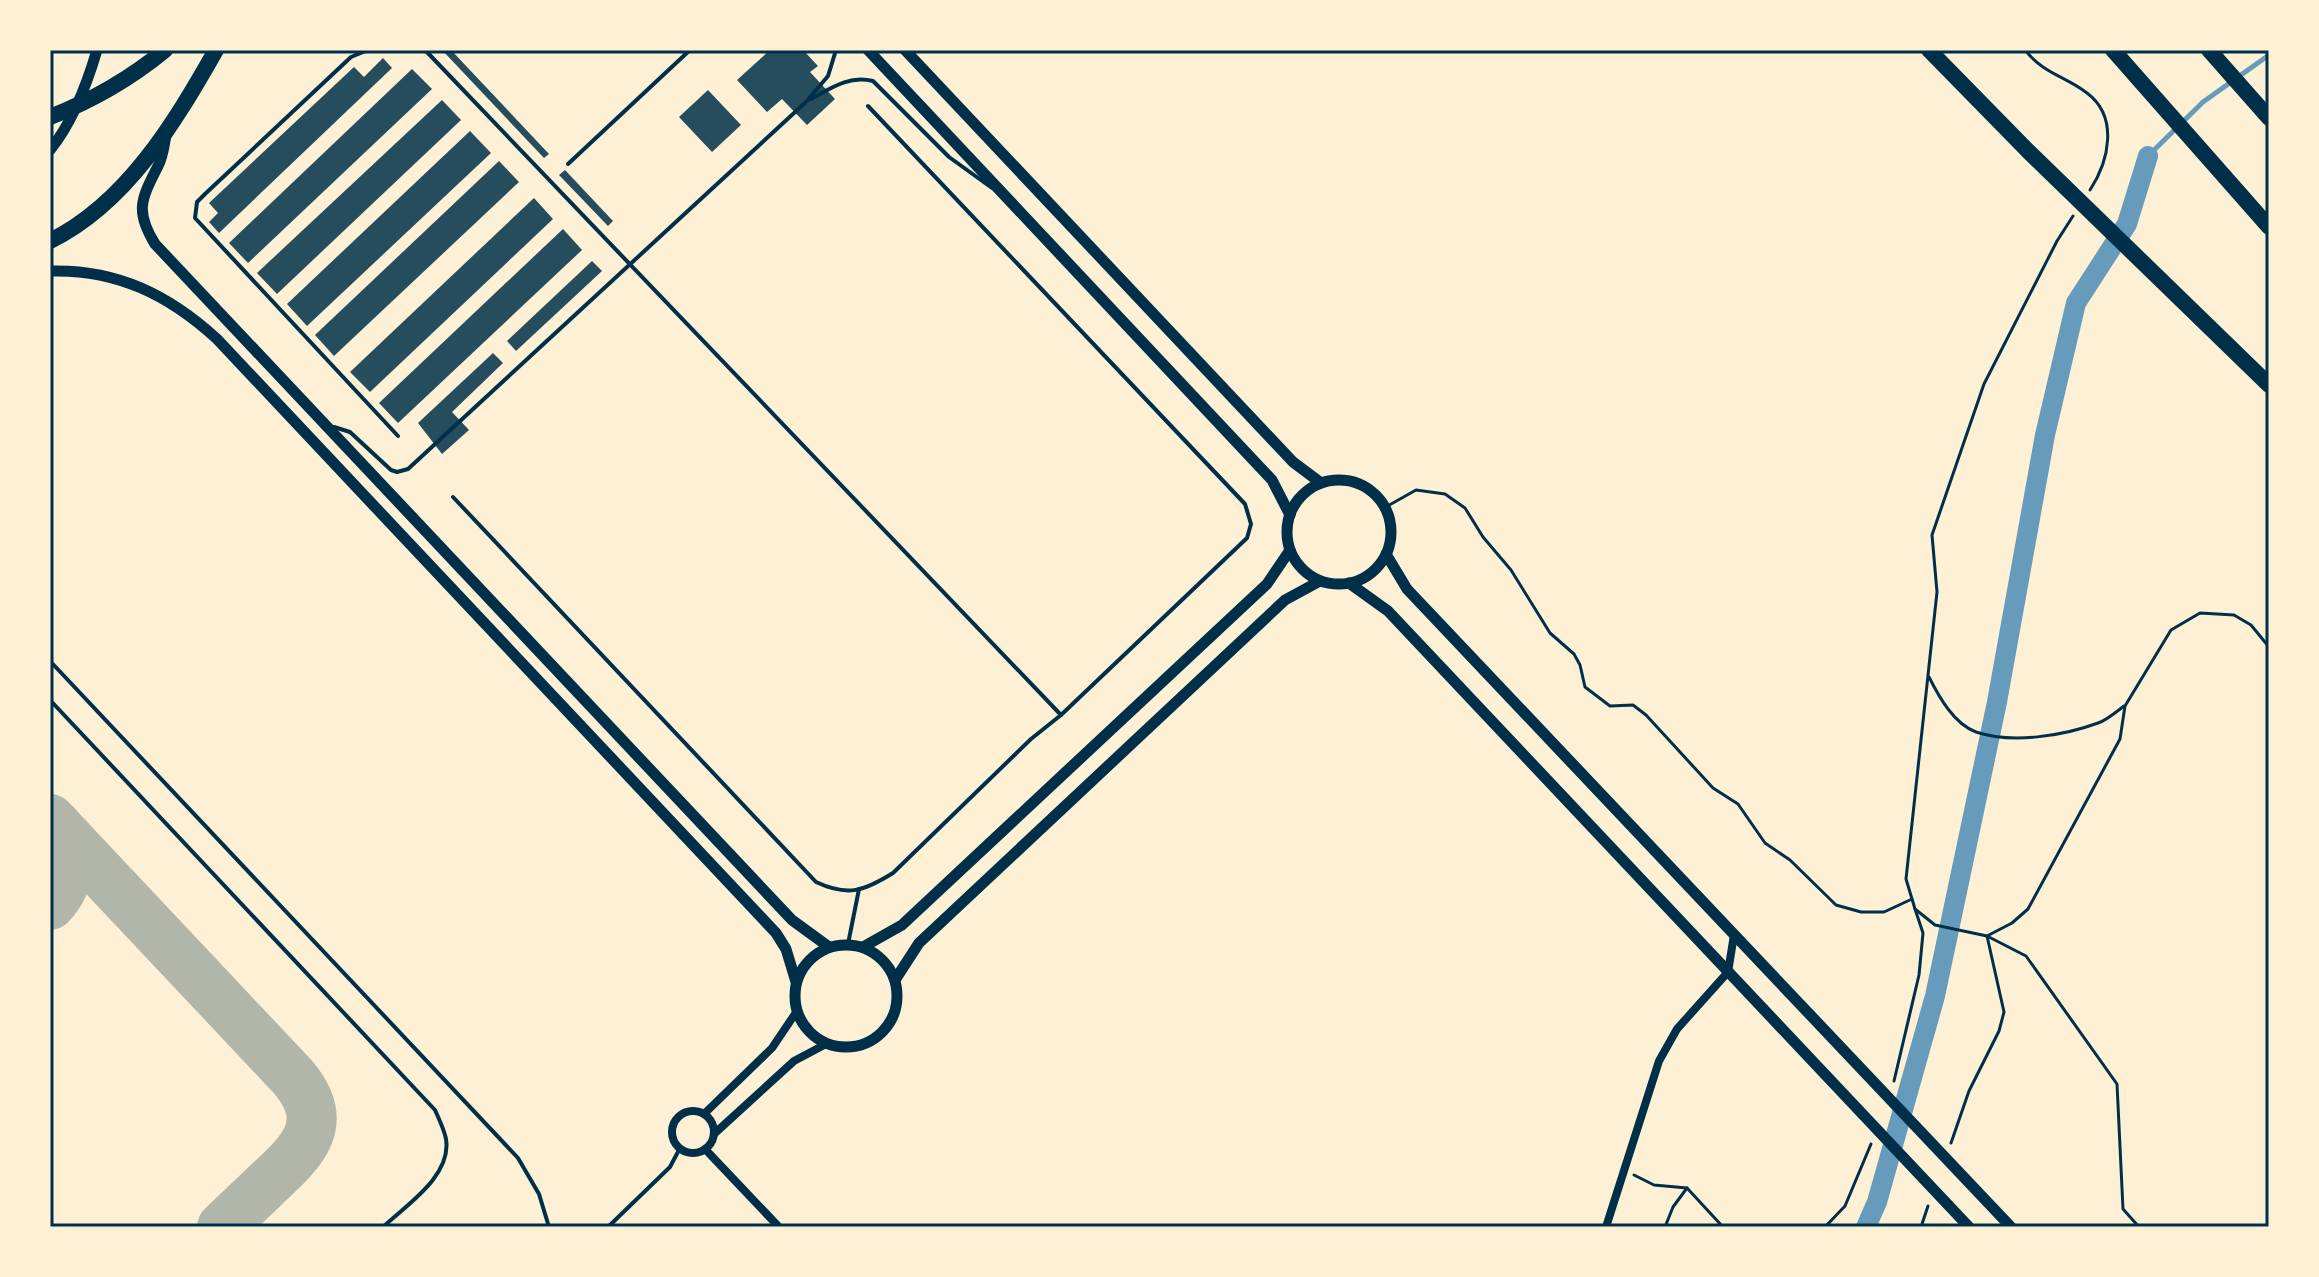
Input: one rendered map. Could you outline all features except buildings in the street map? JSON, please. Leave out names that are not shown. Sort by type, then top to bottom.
[{"type":"highway","points":[[50,117],[87,101],[165,50]]},
{"type":"highway","points":[[50,241],[114,196],[168,129],[216,50]]},
{"type":"highway","points":[[1929,50],[2028,151],[2269,385]]},
{"type":"highway","points":[[2113,50],[2269,227]]},
{"type":"highway","points":[[2209,50],[2269,118]]},
{"type":"street","points":[[50,150],[59,139],[88,80],[97,50]]},
{"type":"street","points":[[868,50],[1272,480],[1290,515]]},
{"type":"street","points":[[905,50],[1293,462],[1321,483]]},
{"type":"street","points":[[168,129],[161,160],[142,200],[148,234],[164,255],[792,920],[829,947]]},
{"type":"street","points":[[50,271],[100,274],[141,286],[184,310],[217,339],[776,933],[789,955],[796,982],[797,1011],[803,1025],[813,1036],[826,1044],[842,1048],[859,1046],[874,1039],[886,1028],[895,1013],[898,997],[895,980],[883,960],[863,947],[848,944],[829,947],[815,954],[805,964],[796,982]]},
{"type":"street","points":[[1337,480],[1354,482],[1370,490],[1384,508],[1391,537],[1386,554],[1377,567],[1364,577],[1349,583],[1320,581],[1307,574],[1290,550],[1287,526],[1290,515],[1297,501],[1321,483],[1337,480]]},
{"type":"street","points":[[863,947],[902,925],[1267,584],[1290,550]]},
{"type":"street","points":[[1386,554],[1407,589],[2011,1227]]},
{"type":"street","points":[[895,980],[919,943],[941,921],[1285,600],[1320,581]]},
{"type":"street","points":[[1349,583],[1388,611],[1969,1227]]},
{"type":"street","points":[[1606,1227],[1659,1061],[1677,1029],[1728,972],[1734,935]]},
{"type":"street","points":[[704,1114],[772,1048],[797,1011]]},
{"type":"street","points":[[714,1134],[712,1122],[704,1114],[690,1110],[683,1112],[673,1122],[672,1137],[680,1148],[692,1153],[705,1149],[714,1134],[794,1061],[826,1044]]},
{"type":"street","points":[[705,1149],[779,1227]]},
{"type":"lane","points":[[368,50],[351,57],[205,194],[197,202],[195,218],[398,436]]},
{"type":"lane","points":[[425,50],[1061,715]]},
{"type":"lane","points":[[568,164],[690,50]]},
{"type":"lane","points":[[325,424],[350,432],[391,470],[408,469],[806,102],[828,76],[836,50]]},
{"type":"lane","points":[[806,102],[841,82],[856,79],[873,81],[949,157],[1013,204]]},
{"type":"lane","points":[[453,497],[816,882],[835,891],[871,887],[893,873],[1031,739],[1061,715],[1247,538],[1251,524],[1245,504],[868,106]]},
{"type":"lane","points":[[50,661],[518,1158],[539,1194],[549,1227]]},
{"type":"lane","points":[[50,700],[435,1110],[447,1142],[443,1161],[433,1180],[383,1227]]},
{"type":"lane","points":[[848,944],[859,889]]},
{"type":"lane","points":[[608,1227],[670,1167],[680,1148]]},
{"type":"path","points":[[2025,50],[2037,64],[2089,94],[2105,116],[2109,139],[2100,175],[2083,202]]},
{"type":"path","points":[[1890,1092],[1919,975],[1923,933],[1906,879],[1937,592],[1932,535],[1984,384],[2057,241],[2074,215]]},
{"type":"path","points":[[1384,508],[1416,490],[1445,494],[1465,508],[1483,537],[1511,570],[1550,633],[1574,654],[1585,687],[1610,706],[1633,705],[1646,715],[1713,788],[1738,804],[1765,843],[1790,860],[1836,905],[1861,912],[1884,912],[1912,899]]},
{"type":"path","points":[[1987,936],[2012,923],[2028,909],[2120,739],[2125,706],[2171,630],[2200,613],[2234,615],[2251,625],[2269,647]]},
{"type":"path","points":[[1929,677],[1947,708],[1974,731],[2006,737],[2063,732],[2100,722],[2125,706]]},
{"type":"path","points":[[1915,909],[1935,925],[1987,936],[2026,956],[2117,1084],[2123,1209],[2139,1227]]},
{"type":"path","points":[[1950,1144],[1969,1091],[1999,1031],[2004,1012],[1987,936]]},
{"type":"path","points":[[1825,1227],[1845,1206],[1876,1132]]},
{"type":"path","points":[[1624,1171],[1654,1185],[1687,1188],[1723,1227]]},
{"type":"path","points":[[1665,1227],[1673,1207],[1687,1188]]},
{"type":"path","points":[[1921,1227],[1930,1199]]},
{"type":"waterway","points":[[2148,156],[2203,102],[2269,55]]},
{"type":"waterway","points":[[1866,1227],[1877,1202],[1935,996],[1997,702],[2045,435],[2076,303],[2127,224],[2148,156]]},
{"type":"taxiway","points":[[50,819],[305,1093],[311,1122],[302,1148],[222,1227]]},
{"type":"taxiway","points":[[50,905],[62,887],[68,866],[66,845],[56,825]]}]
